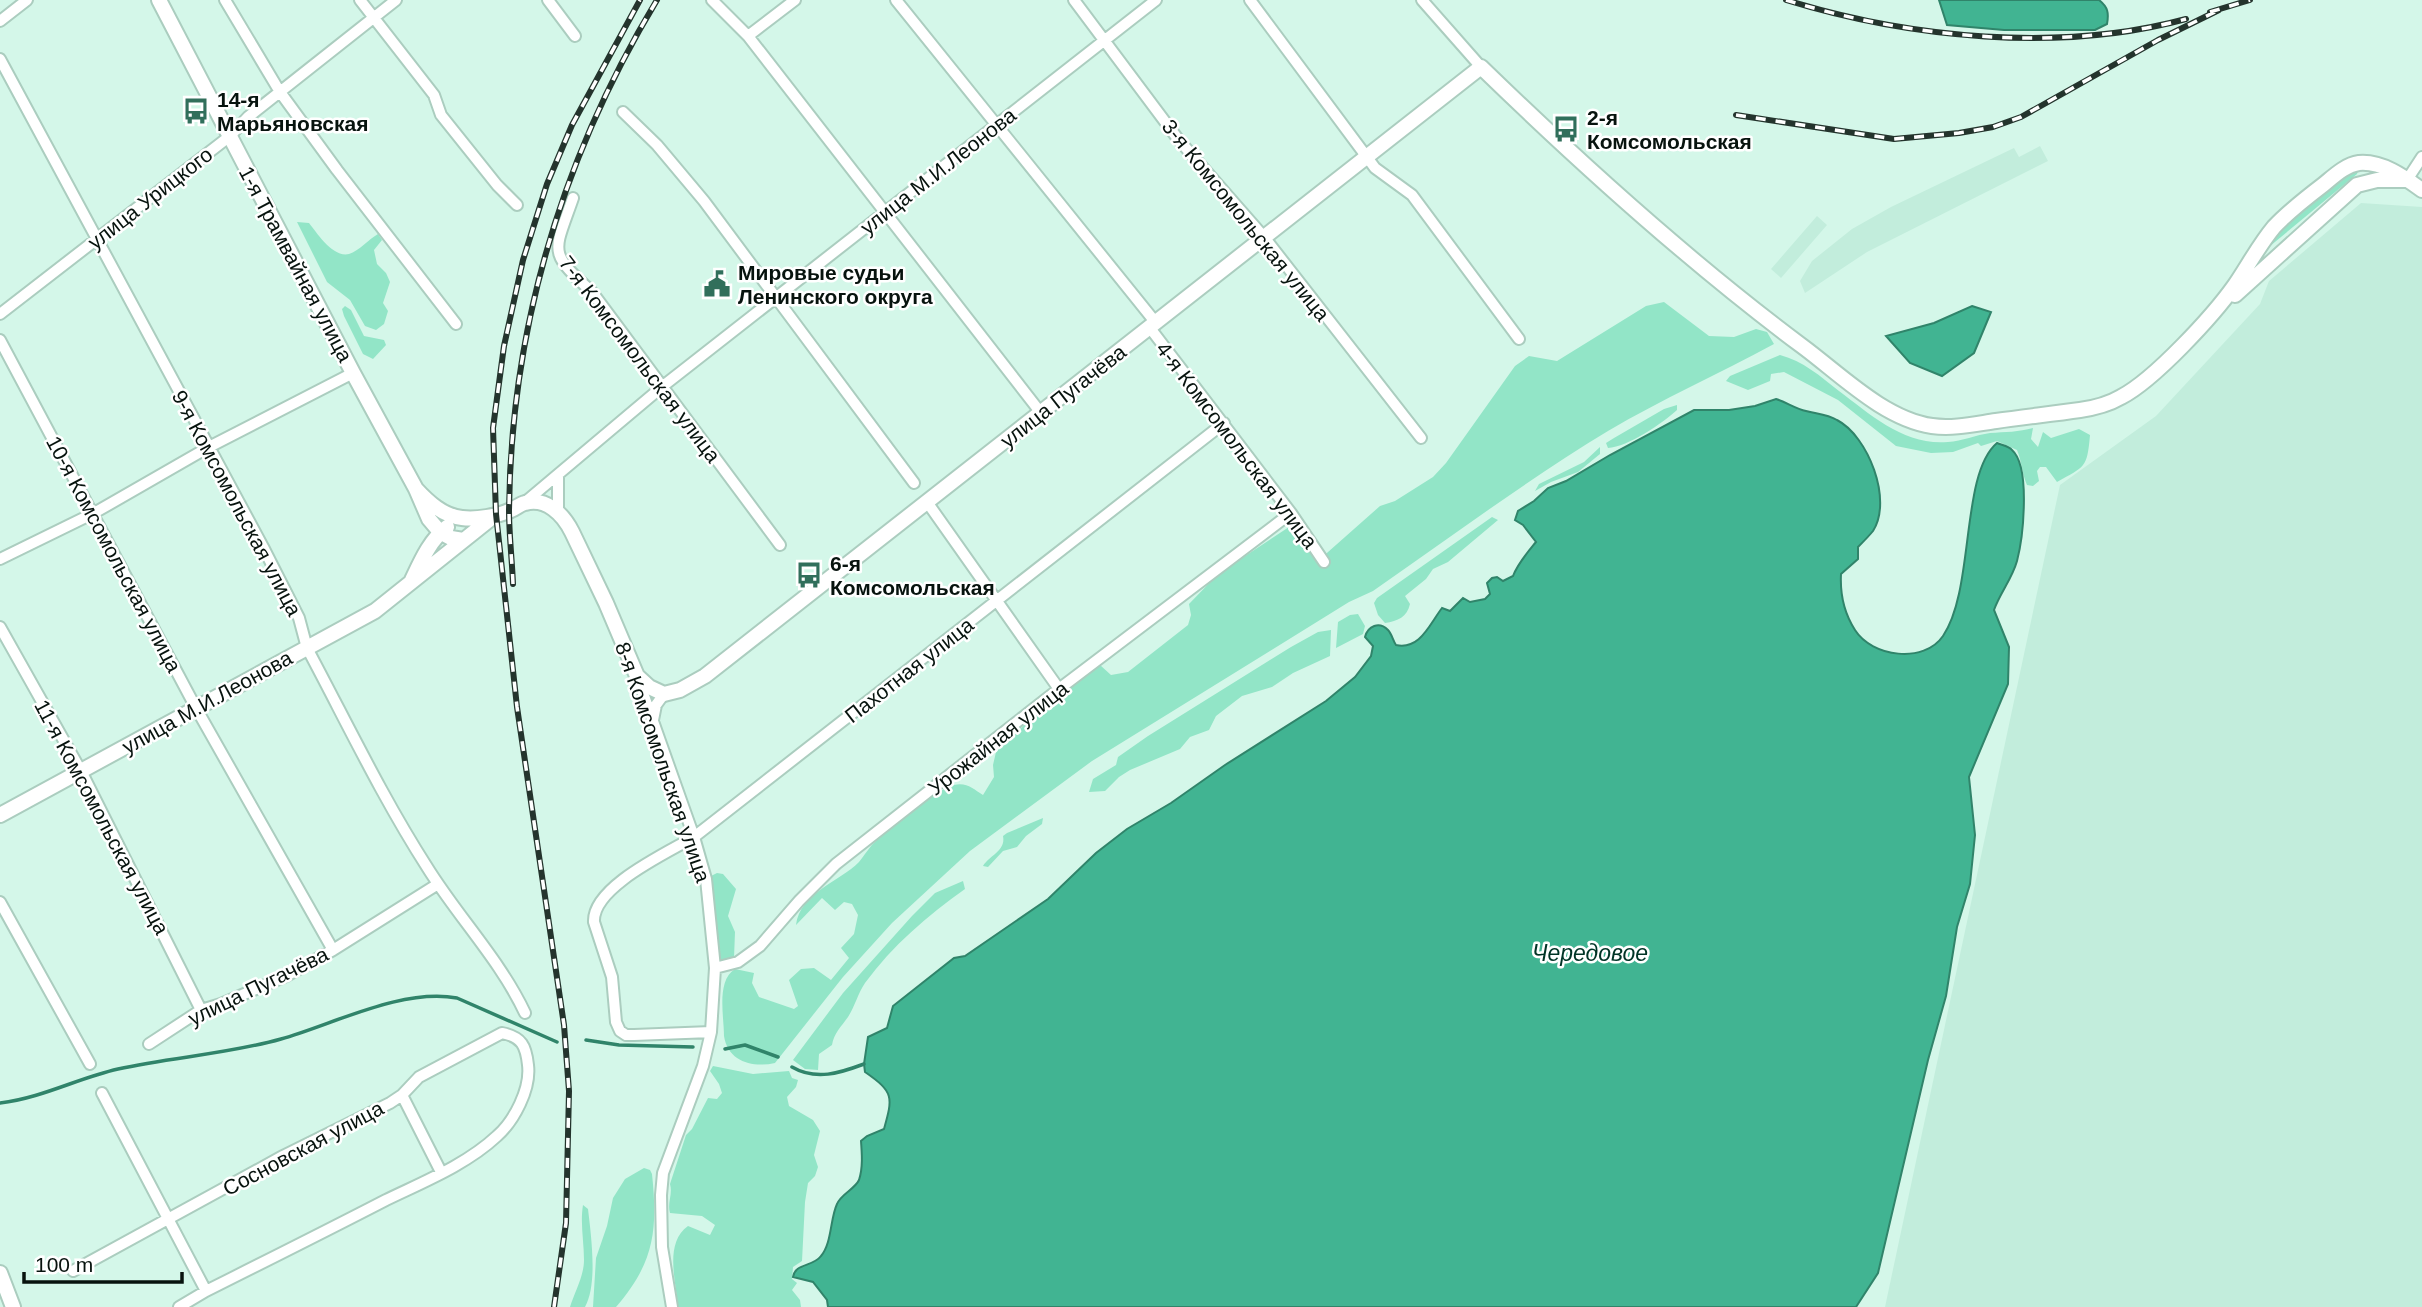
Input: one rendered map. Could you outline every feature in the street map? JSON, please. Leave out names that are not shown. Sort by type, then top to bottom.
[{"type":"main road","name":"1-я Трамвайная улица","points":[[159,0],[416,489]]},
{"type":"main road","name":"улица Пугачёва","points":[[664,694],[680,690],[705,676],[1481,67]]},
{"type":"main road","points":[[1481,67],[1620,197],[1774,326],[1853,387],[1886,408],[1910,420],[1932,426],[1960,426],[2094,408],[2120,398],[2148,379],[2200,326],[2233,288],[2275,226],[2308,196],[2348,166],[2359,163],[2389,169],[2422,190]]},
{"type":"main road","points":[[2200,326],[2357,185],[2377,180],[2407,180]]},
{"type":"main road","points":[[416,489],[429,519],[440,532],[463,540]]},
{"type":"main road","points":[[416,489],[439,509],[463,518]]},
{"type":"main road","points":[[416,489],[433,513],[440,532]]},
{"type":"main road","points":[[524,503],[537,501],[548,504],[558,513]]},
{"type":"main road","name":"улица М.И.Леонова","points":[[503,513],[524,503]]},
{"type":"main road","points":[[424,508],[426,563]]},
{"type":"main road","points":[[426,563],[440,532],[463,518],[534,509],[558,513]]},
{"type":"main road","points":[[426,563],[503,513]]},
{"type":"main road","name":"8-я Комсомольская улица","points":[[558,513],[567,521],[572,531],[637,676]]},
{"type":"main road","name":"улица М.И.Леонова","points":[[0,815],[375,611],[410,584],[426,563]]},
{"type":"main road","points":[[637,676],[649,687],[664,694]]},
{"type":"main road","points":[[0,1273],[13,1307]]},
{"type":"street","points":[[0,20],[27,0]]},
{"type":"street","points":[[225,0],[281,92],[337,170],[456,324]]},
{"type":"street","points":[[360,0],[434,95],[441,115],[497,185],[517,205]]},
{"type":"street","name":"улица Урицкого","points":[[0,314],[230,136],[248,117],[396,0]]},
{"type":"street","points":[[548,0],[575,36]]},
{"type":"street","points":[[712,0],[748,36],[1041,413]]},
{"type":"street","points":[[748,36],[795,0]]},
{"type":"street","name":"4-я Комсомольская улица","points":[[896,0],[1153,325],[1324,562]]},
{"type":"street","name":"3-я Комсомольская улица","points":[[1074,0],[1178,139],[1264,237],[1421,438]]},
{"type":"street","name":"улица М.И.Леонова","points":[[524,503],[663,386],[1156,0]]},
{"type":"street","points":[[1250,0],[1366,157],[1383,176],[1398,183],[1412,195],[1518,339]]},
{"type":"street","points":[[1422,0],[1481,67]]},
{"type":"street","name":"9-я Комсомольская улица","points":[[0,59],[299,618],[307,648],[412,843],[438,884],[511,984],[524,1013]]},
{"type":"street","points":[[623,112],[657,145],[704,201],[914,483]]},
{"type":"street","points":[[2407,180],[2422,158]]},
{"type":"street","name":"7-я Комсомольская улица","points":[[573,198],[558,242],[557,254],[566,269],[592,292],[780,545]]},
{"type":"street","name":"10-я Комсомольская улица","points":[[0,340],[196,708],[333,950]]},
{"type":"street","points":[[0,559],[94,513],[209,447],[353,373]]},
{"type":"street","name":"Пахотная улица","points":[[711,1031],[626,1035],[620,1031],[616,1022],[612,977],[601,950],[593,912],[613,888],[694,837],[1224,423]]},
{"type":"street","points":[[558,476],[558,513]]},
{"type":"street","points":[[927,502],[1059,689]]},
{"type":"street","name":"Урожайная улица","points":[[715,968],[738,962],[760,946],[836,864],[1059,689],[1291,513]]},
{"type":"street","name":"11-я Комсомольская улица","points":[[0,627],[81,771],[201,1010]]},
{"type":"street","name":"8-я Комсомольская улица","points":[[637,676],[694,837],[706,879],[715,968],[711,1031],[703,1066],[663,1173],[662,1247],[672,1307]]},
{"type":"street","points":[[653,720],[656,705],[664,694]]},
{"type":"street","name":"улица Пугачёва","points":[[149,1044],[201,1010],[286,976],[333,950],[438,884]]},
{"type":"street","points":[[0,902],[90,1064]]},
{"type":"street","name":"Сосновская улица","points":[[73,1271],[283,1156],[402,1095],[419,1077],[502,1032],[514,1035],[527,1049],[529,1070],[519,1107],[498,1136],[441,1172]]},
{"type":"street","points":[[102,1093],[206,1291]]},
{"type":"street","points":[[179,1307],[441,1172],[402,1095]]},
{"type":"shaded area","points":[[2040,146],[2048,161],[1867,252],[1805,293],[1800,281],[1812,261],[1852,229],[1891,207],[2014,148],[2019,157]]},
{"type":"shaded area","points":[[2358,171],[2357,174],[2264,251],[2276,230]]},
{"type":"shaded area","points":[[2361,203],[2422,207],[2422,1307],[1885,1307],[2060,485],[2156,416],[2260,304],[2269,281]]},
{"type":"shaded area","points":[[1817,216],[1827,225],[1781,278],[1771,269]]},
{"type":"shaded area","points":[[297,222],[309,223],[331,249],[343,254],[353,252],[378,234],[382,240],[374,250],[377,264],[390,282],[383,303],[388,311],[384,324],[376,330],[365,326],[350,300],[327,282]]},
{"type":"shaded area","points":[[1664,302],[1709,336],[1734,337],[1756,329],[1767,332],[1774,344],[1608,431],[1519,489],[1373,591],[1349,602],[1092,761],[970,851],[892,923],[843,977],[775,1063],[750,1064],[731,1052],[724,1036],[722,1009],[723,990],[729,975],[735,969],[754,973],[752,983],[759,997],[794,1009],[798,1006],[789,980],[801,969],[814,968],[831,980],[849,958],[841,948],[854,934],[858,915],[852,904],[844,902],[835,910],[822,898],[796,925],[799,914],[812,896],[851,869],[874,843],[903,819],[947,787],[966,785],[983,795],[994,777],[996,752],[1036,714],[1046,708],[1051,710],[1064,690],[1100,665],[1111,675],[1128,672],[1188,625],[1191,615],[1189,604],[1218,574],[1289,527],[1296,530],[1319,560],[1380,506],[1395,501],[1433,477],[1446,463],[1515,366],[1529,356],[1557,361],[1646,306]]},
{"type":"shaded area","points":[[345,306],[351,310],[364,336],[384,340],[386,345],[373,359],[363,354],[344,316],[342,309]]},
{"type":"shaded area","points":[[1780,355],[1811,370],[1889,427],[1917,439],[1948,442],[2033,428],[2031,439],[2038,447],[2043,432],[2051,438],[2079,429],[2090,435],[2086,461],[2079,469],[2057,482],[2046,467],[2040,467],[2037,471],[2039,481],[2033,486],[2027,485],[2017,450],[1997,441],[1981,446],[1978,443],[1953,452],[1931,453],[1896,446],[1838,400],[1784,372],[1771,374],[1770,381],[1748,390],[1726,381],[1730,376]]},
{"type":"shaded area","points":[[1677,405],[1677,410],[1645,433],[1608,448],[1606,443],[1614,438],[1664,409]]},
{"type":"shaded area","points":[[1600,447],[1600,454],[1578,472],[1535,491],[1539,484],[1584,462]]},
{"type":"shaded area","points":[[1492,517],[1498,520],[1448,562],[1433,569],[1426,579],[1405,596],[1410,604],[1404,615],[1398,620],[1385,623],[1378,615],[1374,603],[1377,598]]},
{"type":"shaded area","points":[[1358,614],[1365,626],[1363,634],[1336,648],[1338,622]]},
{"type":"shaded area","points":[[1331,630],[1330,656],[1293,673],[1272,687],[1242,696],[1216,716],[1209,730],[1190,737],[1180,749],[1130,770],[1105,791],[1089,792],[1093,779],[1116,765],[1118,757],[1148,736],[1291,647],[1318,632]]},
{"type":"shaded area","points":[[1043,818],[1042,824],[1017,847],[1003,851],[988,867],[983,866],[1000,849],[1003,836]]},
{"type":"shaded area","points":[[717,873],[723,874],[736,889],[728,916],[735,932],[734,958],[722,963],[719,958],[714,896],[709,877]]},
{"type":"shaded area","points":[[963,881],[965,889],[911,932],[865,983],[832,1045],[819,1054],[818,1070],[805,1069],[793,1060],[843,993],[912,916],[935,893]]},
{"type":"shaded area","points":[[713,1066],[753,1074],[789,1071],[792,1078],[798,1080],[796,1087],[787,1097],[789,1106],[813,1120],[820,1131],[814,1155],[818,1167],[815,1176],[808,1183],[805,1202],[802,1261],[793,1267],[792,1279],[797,1283],[792,1290],[800,1300],[801,1307],[678,1307],[673,1263],[676,1242],[688,1226],[710,1235],[715,1225],[702,1216],[670,1213],[670,1184],[686,1135],[708,1098],[717,1099],[722,1093],[710,1071]]},
{"type":"shaded area","points":[[644,1168],[652,1174],[654,1194],[653,1230],[646,1261],[629,1291],[616,1307],[593,1307],[596,1258],[613,1198],[625,1179]]},
{"type":"shaded area","points":[[583,1205],[588,1209],[591,1232],[591,1286],[585,1307],[570,1307],[584,1266]]},
{"type":"water","points":[[1939,0],[2099,0],[2106,8],[2108,20],[2107,24],[2095,30],[2004,30],[1947,25]]},
{"type":"water","points":[[1972,306],[1991,312],[1974,353],[1942,376],[1910,363],[1886,336],[1934,323]]},
{"type":"water","name":"Чередовое","points":[[1776,399],[1837,420],[1859,440],[1874,470],[1879,486],[1878,518],[1873,531],[1858,547],[1858,559],[1841,574],[1841,588],[1845,610],[1855,630],[1873,646],[1885,651],[1911,654],[1924,651],[1943,636],[1953,615],[1960,590],[1977,480],[1985,458],[1997,443],[2011,449],[2018,459],[2024,487],[2023,520],[2017,561],[1994,610],[2009,647],[2008,684],[1969,777],[1975,835],[1970,884],[1957,927],[1946,996],[1928,1060],[1878,1273],[1856,1307],[828,1307],[827,1300],[813,1282],[793,1277],[797,1269],[818,1259],[825,1251],[837,1204],[859,1180],[862,1166],[861,1141],[884,1129],[889,1096],[881,1085],[865,1072],[864,1064],[868,1037],[887,1028],[893,1006],[954,958],[965,956],[1048,899],[1096,853],[1127,829],[1326,701],[1355,677],[1371,656],[1373,646],[1365,637],[1371,628],[1378,625],[1385,627],[1396,645],[1404,646],[1423,635],[1442,608],[1450,611],[1463,598],[1470,602],[1485,599],[1490,594],[1487,583],[1492,578],[1497,577],[1503,581],[1513,576],[1536,542],[1523,525],[1515,520],[1518,511],[1548,488],[1566,481],[1694,410],[1729,410]]},
{"type":"waterway","points":[[0,1103],[31,1097],[118,1069],[281,1039],[368,1009],[413,998],[457,998],[557,1042]]},
{"type":"waterway","points":[[586,1040],[619,1045],[693,1047]]},
{"type":"waterway","points":[[725,1049],[745,1045],[778,1057]]},
{"type":"waterway","points":[[792,1067],[819,1075],[837,1073],[864,1064]]},
{"type":"railway","points":[[554,1307],[566,1223],[569,1091],[564,1025],[517,707],[496,514],[493,428],[504,346],[523,260],[547,184],[572,125],[640,0]]},
{"type":"railway","points":[[513,584],[509,510],[512,442],[520,375],[548,244],[569,181],[594,120],[657,0]]},
{"type":"railway","points":[[1786,0],[1883,24],[1933,32],[1985,36],[2088,36],[2138,30],[2186,19]]},
{"type":"railway","points":[[2210,12],[2250,0]]},
{"type":"railway","points":[[1736,115],[1894,139],[1993,127],[2021,117],[2158,40],[2219,10]]},
{"type":"place","name":"14-я Марьяновская","points":[[196,111]]},
{"type":"place","name":"2-я Комсомольская","points":[[1566,129]]},
{"type":"place","name":"Мировые судьи Ленинского округа","points":[[717,284]]},
{"type":"place","name":"6-я Комсомольская","points":[[809,575]]}]
